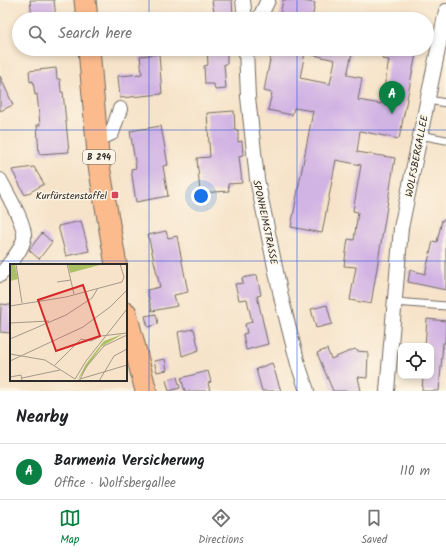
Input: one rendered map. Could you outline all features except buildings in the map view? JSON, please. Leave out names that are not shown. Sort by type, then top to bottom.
[{"type":"main road","points":[[85,0],[86,12]]},
{"type":"main road","name":"B 294","points":[[91,56],[102,185],[116,264]]},
{"type":"main road","points":[[127,317],[146,391]]},
{"type":"street","points":[[243,0],[244,12]]},
{"type":"street","points":[[262,12],[268,0]]},
{"type":"street","name":"WOLFSBERGALLEE","points":[[387,391],[401,228],[446,11]]},
{"type":"street","name":"SPONHEIMSTRASSE","points":[[246,56],[248,97],[257,179],[282,302],[298,364],[307,391]]},
{"type":"street","points":[[97,140],[112,133],[120,109]]},
{"type":"street","points":[[0,180],[22,226],[24,239],[19,250],[0,275]]},
{"type":"lane","points":[[428,100],[446,103]]},
{"type":"lane","points":[[420,135],[446,140]]},
{"type":"lane","points":[[395,302],[446,306]]},
{"type":"place","name":"Barmenia Versicherung","points":[[392,114]]},
{"type":"place","name":"Kurfürstenstaffel","points":[[115,195]]}]
